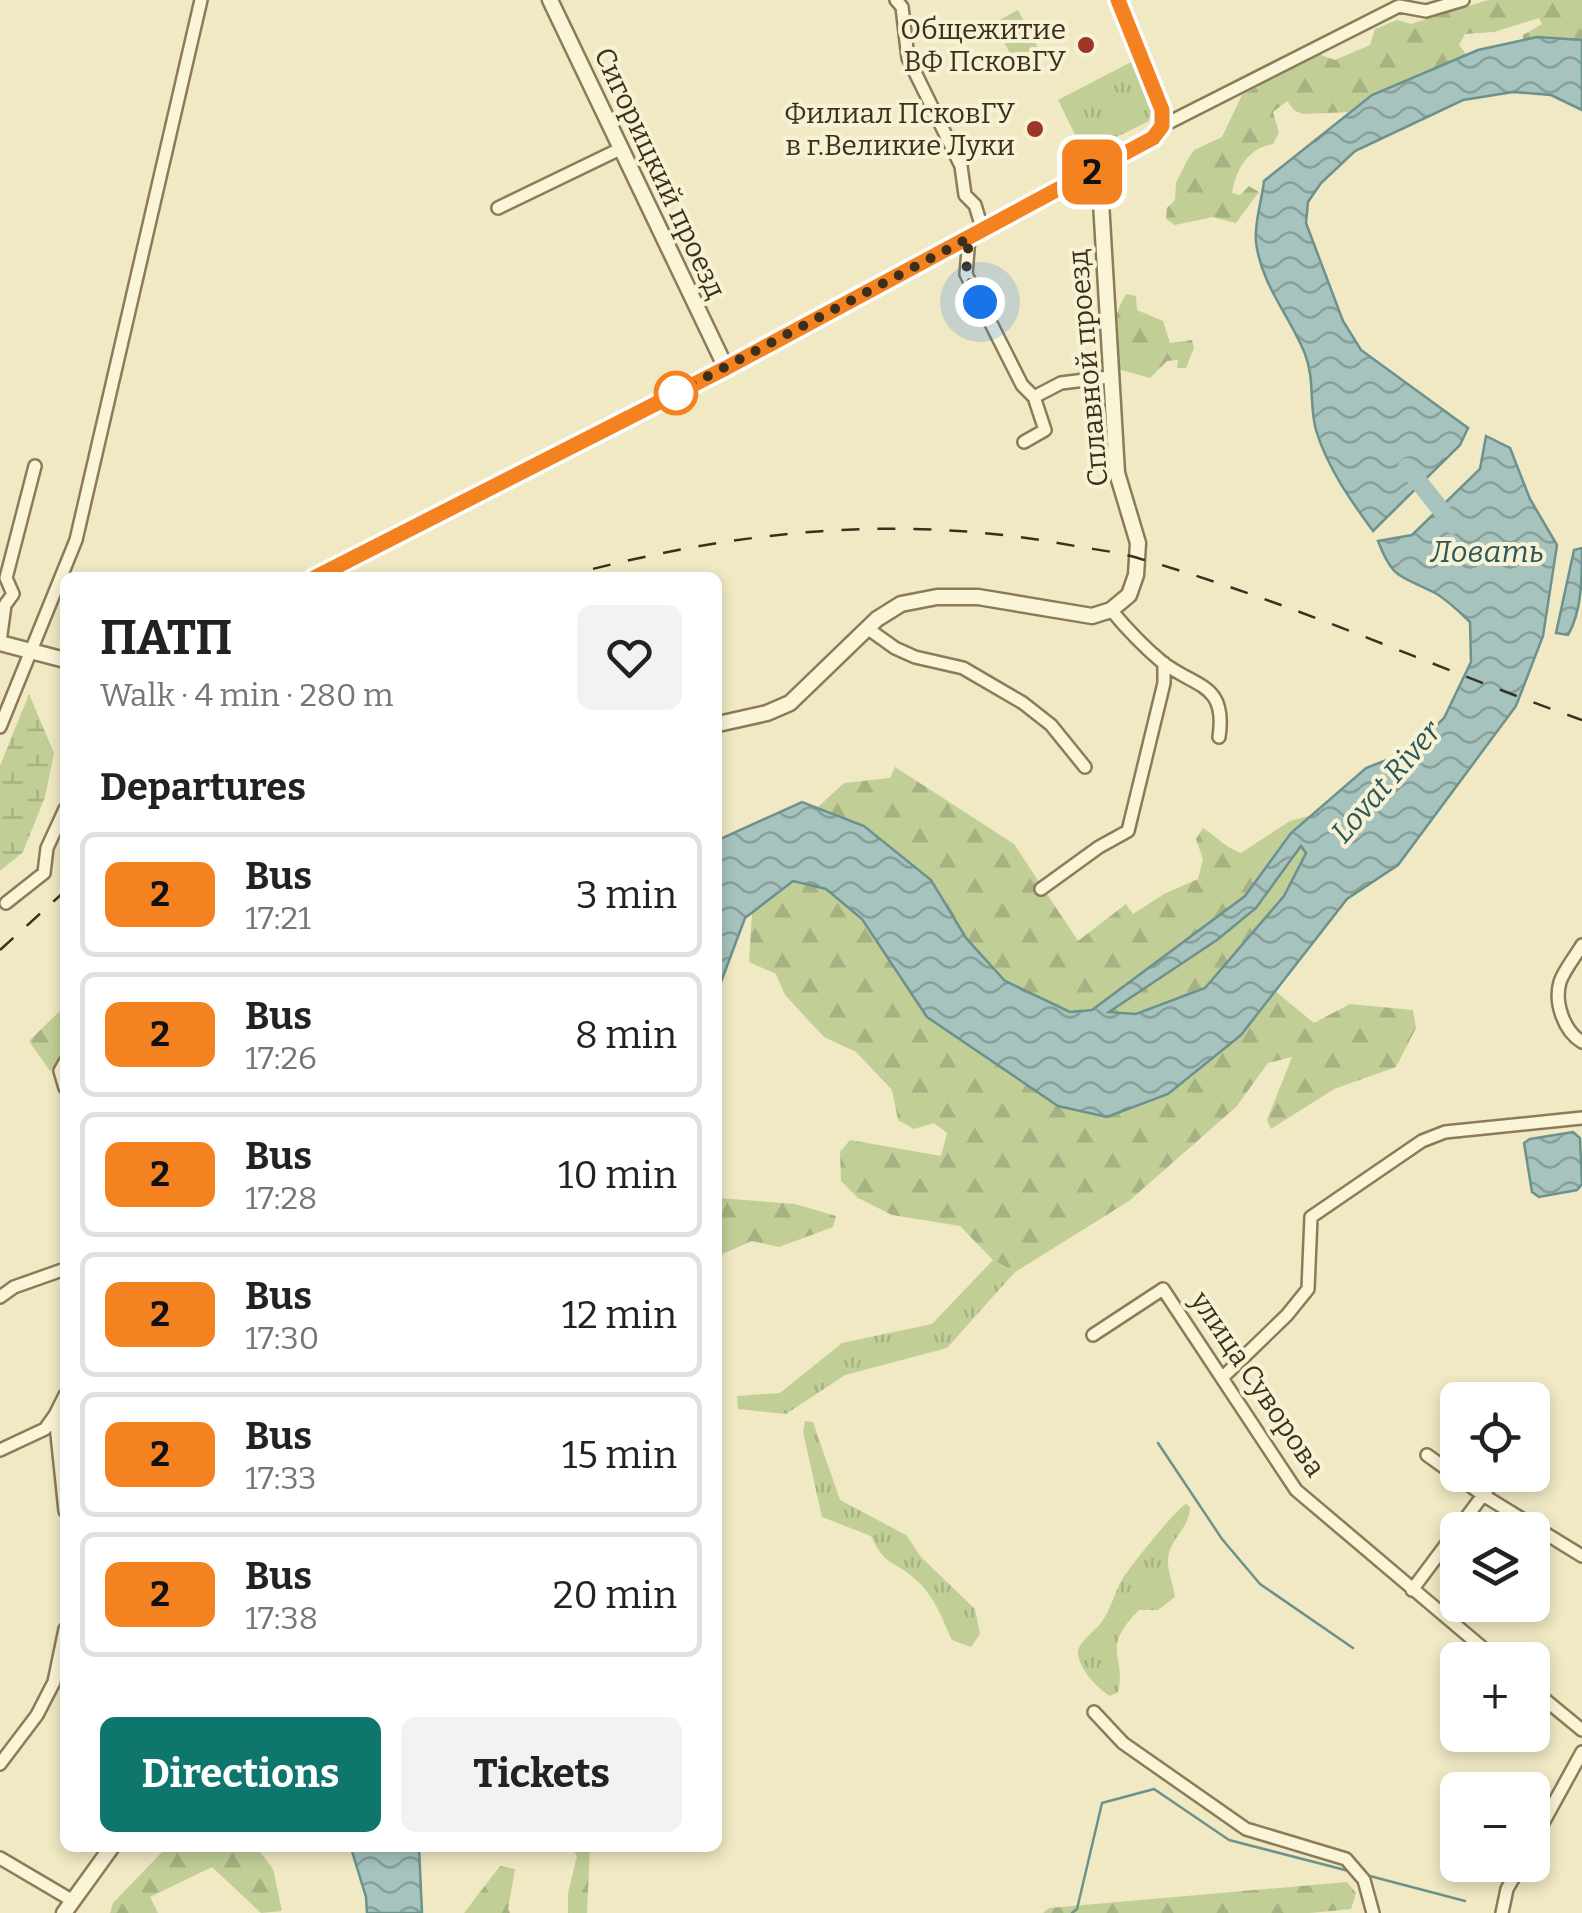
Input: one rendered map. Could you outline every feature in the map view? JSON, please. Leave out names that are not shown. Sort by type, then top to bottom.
[{"type":"street","points":[[63,572],[76,540],[201,0]]},
{"type":"street","name":"Сигорицкий проезд","points":[[550,0],[726,368]]},
{"type":"street","points":[[896,0],[902,7],[908,58],[962,166],[965,195],[975,206],[983,230]]},
{"type":"street","points":[[1118,0],[1162,110],[1162,126]]},
{"type":"street","points":[[326,572],[726,368],[1099,168],[1153,138],[1162,126],[1398,3],[1426,11],[1462,0]]},
{"type":"street","points":[[498,208],[620,148]]},
{"type":"street","name":"Сплавной проезд","points":[[1099,168],[1117,473],[1138,543],[1138,562],[1129,596],[1111,610]]},
{"type":"street","points":[[969,238],[966,274],[1022,385],[1034,396],[1045,430],[1024,442]]},
{"type":"street","points":[[1034,396],[1061,383],[1110,377]]},
{"type":"street","points":[[34,466],[4,571],[13,594],[5,605],[0,642],[60,659]]},
{"type":"street","points":[[0,728],[60,581]]},
{"type":"street","points":[[722,723],[767,714],[790,703],[867,628],[902,604],[937,597],[978,597],[1092,616],[1111,610],[1164,663],[1209,689],[1220,705],[1218,737]]},
{"type":"street","points":[[867,628],[915,657],[963,668],[1023,703],[1051,725],[1084,767]]},
{"type":"street","points":[[1041,889],[1128,831],[1164,683],[1164,663]]},
{"type":"street","points":[[6,904],[44,873],[48,848],[60,817]]},
{"type":"street","points":[[1582,946],[1560,984],[1560,1011],[1572,1036],[1582,1042]]},
{"type":"street","points":[[1223,1377],[1308,1289],[1312,1217],[1422,1141],[1445,1132],[1582,1118]]},
{"type":"street","points":[[0,1298],[14,1287],[60,1270]]},
{"type":"street","points":[[0,1284],[14,1287]]},
{"type":"street","name":"улица Суворова","points":[[1093,1335],[1163,1290],[1296,1490],[1475,1642]]},
{"type":"street","points":[[0,1450],[45,1429],[60,1405]]},
{"type":"street","points":[[55,1414],[60,1462]]},
{"type":"street","points":[[1427,1455],[1483,1496],[1582,1556]]},
{"type":"street","points":[[1412,1590],[1486,1492]]},
{"type":"street","points":[[0,1764],[37,1714],[54,1682],[60,1653]]},
{"type":"street","points":[[1550,1704],[1582,1730]]},
{"type":"street","points":[[1094,1712],[1123,1743],[1246,1830],[1346,1860],[1358,1873],[1373,1913]]},
{"type":"street","points":[[1550,1810],[1582,1752]]},
{"type":"street","points":[[0,1858],[68,1907],[108,1852]]},
{"type":"street","points":[[1502,1913],[1512,1882]]},
{"type":"green space","points":[[1488,0],[1582,0],[1582,40],[1523,40],[1523,35],[1542,24],[1539,18],[1494,32],[1465,34],[1459,45],[1467,55],[1372,95],[1351,112],[1303,114],[1287,101],[1273,112],[1279,133],[1273,144],[1250,155],[1237,176],[1232,193],[1240,195],[1249,186],[1259,192],[1236,223],[1213,217],[1175,225],[1166,219],[1167,208],[1175,200],[1176,183],[1188,159],[1194,150],[1222,137],[1242,95],[1318,54],[1335,60],[1370,45],[1375,29],[1397,20],[1411,24]]},
{"type":"green space","points":[[1018,10],[1039,50],[1015,63],[994,23]]},
{"type":"green space","points":[[1133,61],[1152,106],[1149,121],[1084,153],[1058,100]]},
{"type":"green space","points":[[1126,294],[1136,296],[1137,310],[1163,321],[1170,343],[1192,340],[1194,348],[1186,368],[1177,368],[1178,360],[1167,361],[1150,378],[1114,368],[1115,321]]},
{"type":"green space","points":[[29,694],[54,753],[45,797],[23,852],[0,871],[0,766]]},
{"type":"green space","points":[[895,767],[1014,844],[1078,941],[1126,904],[1133,914],[1198,879],[1203,859],[1196,839],[1203,828],[1241,853],[1290,821],[1312,815],[1291,833],[1245,896],[1092,1010],[1070,1012],[1005,981],[966,938],[931,880],[864,826],[817,808],[844,783],[890,778]]},
{"type":"green space","points":[[1300,846],[1306,853],[1284,896],[1205,988],[1136,1014],[1107,1012],[1217,940],[1256,908]]},
{"type":"green space","points":[[792,881],[826,889],[862,919],[927,1017],[1107,1117],[1168,1094],[1241,1034],[1275,991],[1314,1023],[1350,1004],[1413,1010],[1416,1028],[1396,1067],[1334,1089],[1271,1129],[1267,1120],[1292,1057],[1268,1063],[1236,1107],[1129,1201],[1015,1272],[993,1260],[960,1226],[892,1215],[858,1198],[841,1181],[840,1152],[850,1140],[941,1156],[947,1133],[934,1123],[914,1129],[898,1120],[892,1090],[856,1052],[824,1037],[785,995],[776,974],[749,962],[752,912]]},
{"type":"green space","points":[[60,1011],[60,1062],[50,1071],[29,1041]]},
{"type":"green space","points":[[722,1198],[795,1204],[836,1216],[833,1227],[779,1247],[752,1241],[722,1254]]},
{"type":"green space","points":[[993,1260],[1015,1272],[947,1348],[845,1375],[786,1414],[738,1409],[737,1396],[780,1393],[842,1343],[932,1324]]},
{"type":"green space","points":[[805,1421],[813,1422],[840,1500],[906,1535],[921,1557],[975,1609],[980,1634],[971,1647],[952,1640],[922,1585],[885,1558],[871,1536],[822,1517],[803,1432]]},
{"type":"green space","points":[[1186,1504],[1190,1507],[1189,1515],[1169,1554],[1175,1597],[1158,1610],[1139,1610],[1127,1624],[1117,1644],[1118,1692],[1110,1696],[1086,1672],[1078,1650],[1105,1617],[1130,1569]]},
{"type":"green space","points":[[162,1852],[260,1852],[273,1869],[282,1911],[261,1913],[212,1867],[150,1897],[158,1913],[110,1913],[113,1903]]},
{"type":"green space","points":[[574,1852],[590,1852],[587,1913],[568,1913],[568,1893],[577,1856]]},
{"type":"green space","points":[[500,1866],[515,1869],[510,1913],[464,1913]]},
{"type":"green space","points":[[1347,1882],[1356,1893],[1351,1909],[1310,1913],[1043,1913],[1049,1908]]},
{"type":"water","name":"Ловать","points":[[1537,37],[1582,40],[1582,110],[1551,95],[1513,92],[1463,100],[1355,151],[1321,183],[1308,202],[1306,223],[1343,321],[1361,350],[1468,428],[1460,445],[1373,531],[1326,457],[1314,421],[1305,354],[1259,258],[1256,227],[1264,181],[1372,95],[1478,50]]},
{"type":"water","name":"Ловать","points":[[1486,436],[1510,448],[1530,499],[1557,545],[1543,636],[1516,706],[1398,865],[1347,899],[1241,1035],[1168,1094],[1107,1117],[1058,1106],[927,1017],[862,919],[826,889],[793,881],[745,918],[722,979],[722,838],[802,802],[864,826],[931,880],[966,938],[1005,981],[1070,1012],[1092,1010],[1245,896],[1291,833],[1366,768],[1412,750],[1444,718],[1471,662],[1470,622],[1438,595],[1399,575],[1388,563],[1378,541],[1412,535],[1480,469]],"holes":[[[1301,846],[1306,853],[1284,896],[1205,988],[1136,1014],[1109,1012],[1217,940],[1256,908]]]},
{"type":"water","points":[[1582,548],[1576,616],[1568,635],[1556,633],[1574,550]]},
{"type":"water","points":[[1573,1132],[1580,1138],[1582,1184],[1577,1190],[1539,1197],[1532,1192],[1524,1143]]},
{"type":"water","points":[[352,1852],[419,1852],[422,1913],[367,1913]]},
{"type":"waterway","name":"Lovat River","points":[[1407,467],[1453,525]]},
{"type":"waterway","points":[[1158,1443],[1222,1539],[1260,1584],[1353,1648]]},
{"type":"waterway","points":[[1072,1913],[1077,1909],[1102,1803],[1154,1789],[1229,1840],[1349,1871]]},
{"type":"waterway","points":[[1366,1875],[1465,1901]]},
{"type":"railway","points":[[582,572],[687,548],[815,532],[943,530],[1009,536],[1125,555],[1197,576],[1582,720]]},
{"type":"railway","points":[[0,950],[60,896]]},
{"type":"bus line","name":"2","points":[[326,572],[726,368],[1153,138],[1162,126],[1162,110],[1118,0]]},
{"type":"place","name":"Общежитие ВФ ПсковГУ","points":[[1086,45]]},
{"type":"place","name":"Филиал ПсковГУ в г.Великие Луки","points":[[1035,129]]},
{"type":"route","points":[[676,393],[969,238],[966,274],[980,302]]}]
